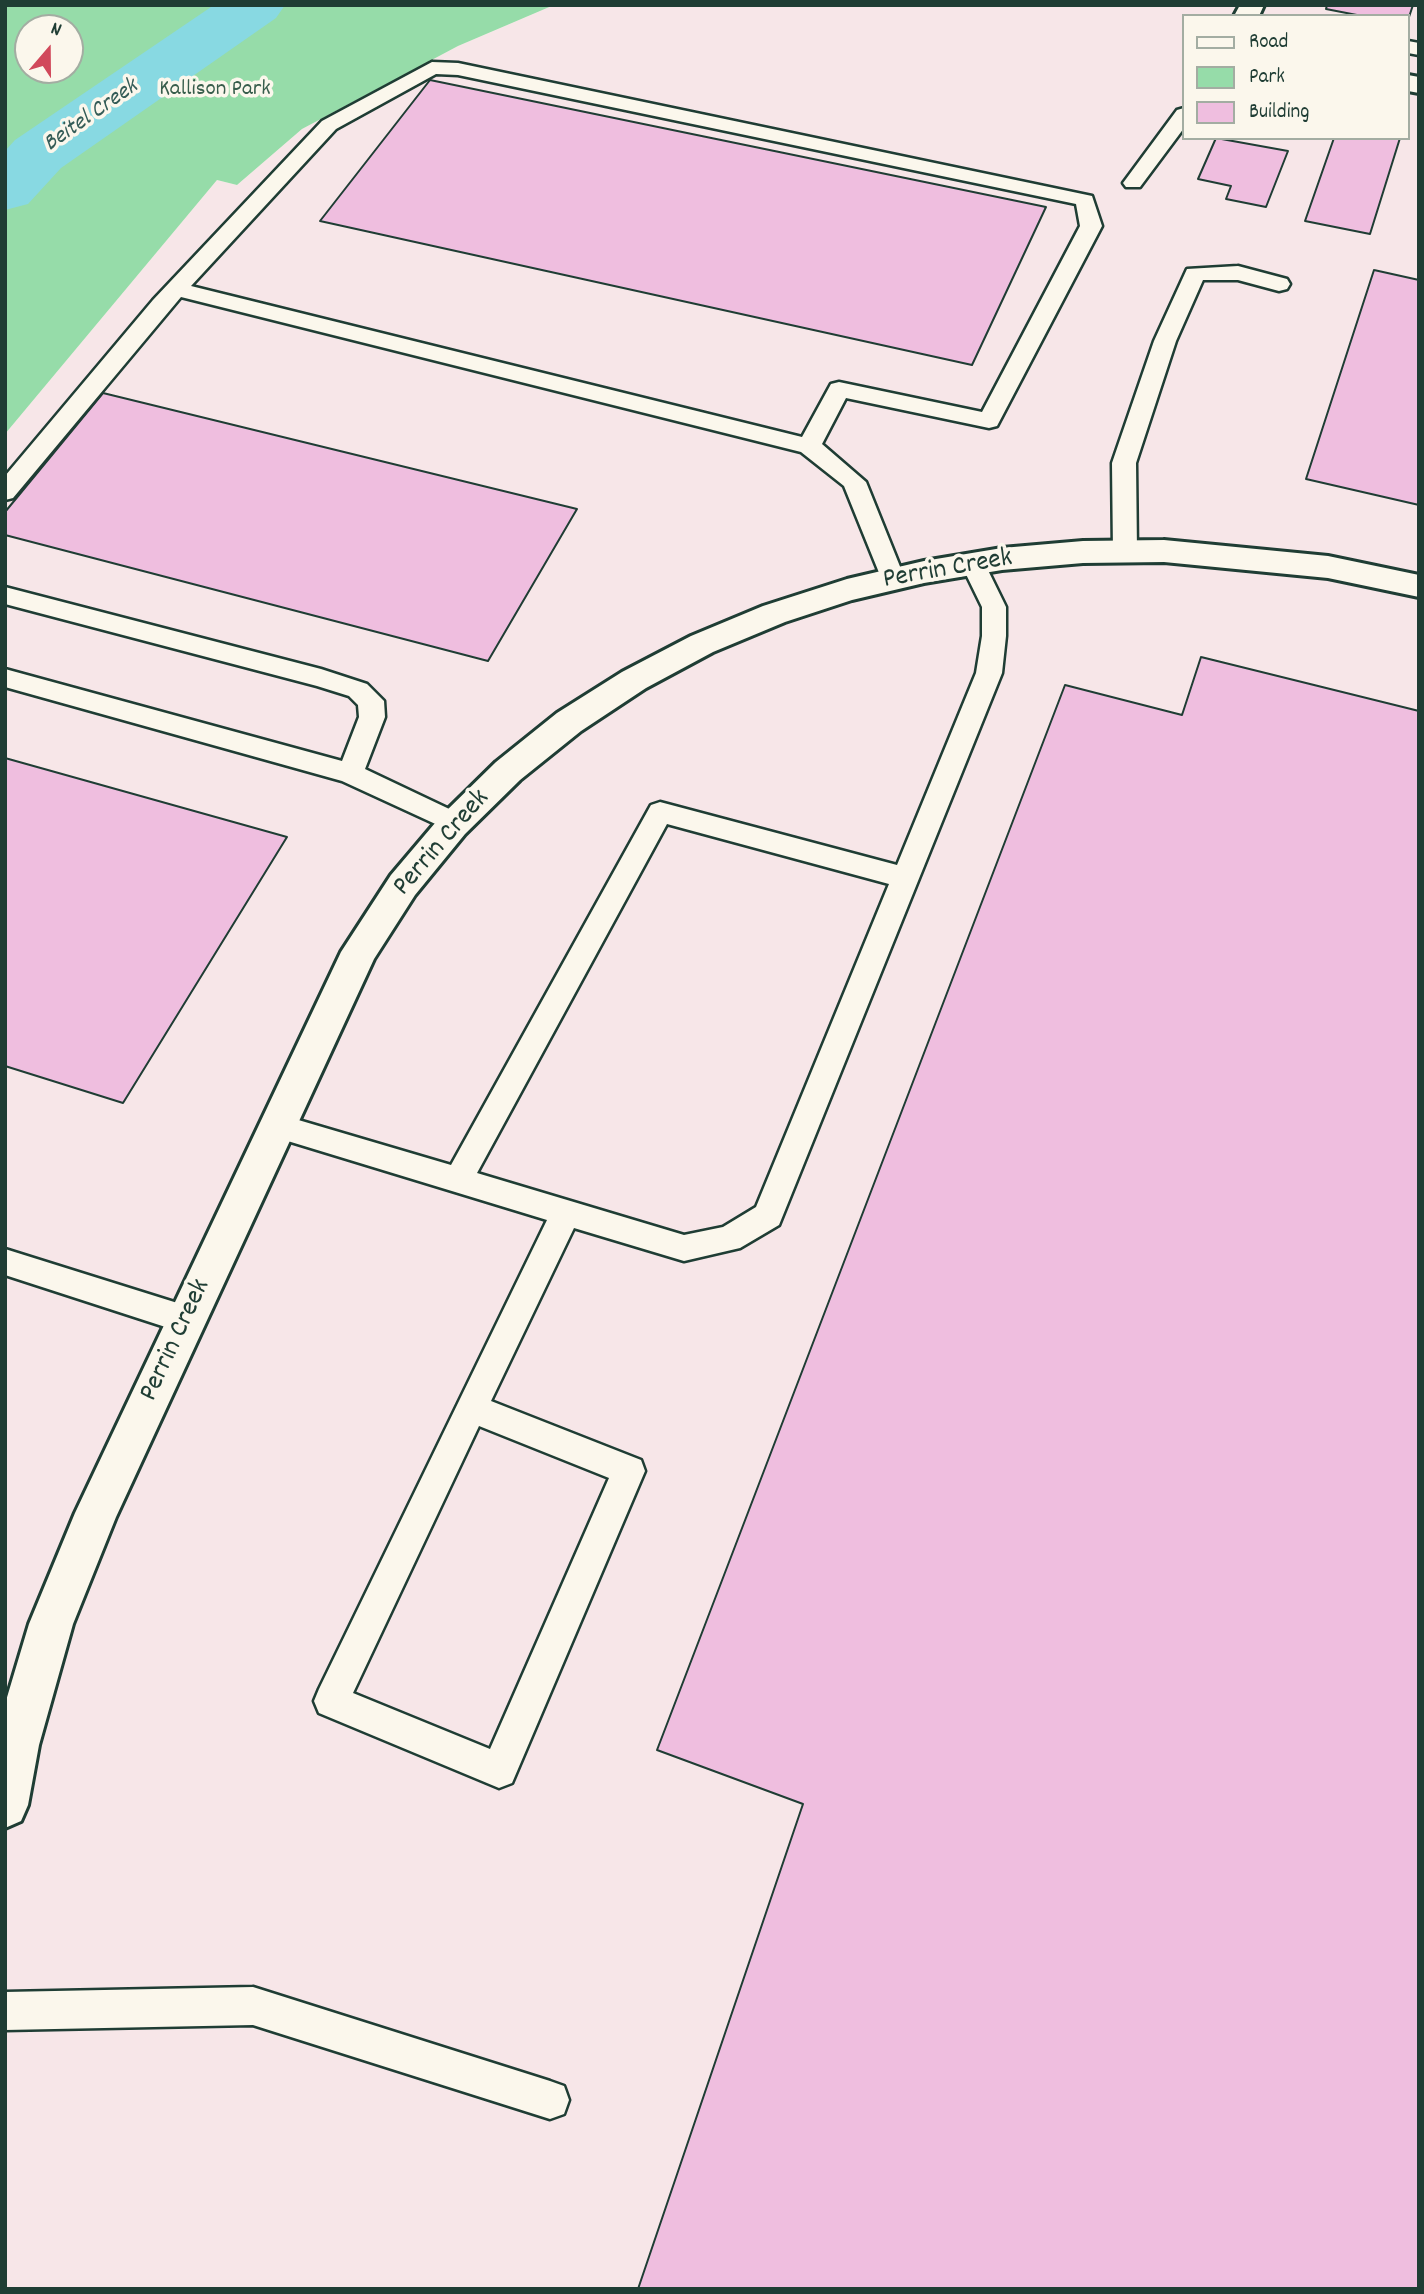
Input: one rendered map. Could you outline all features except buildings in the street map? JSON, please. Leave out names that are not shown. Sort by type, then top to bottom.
[{"type":"street","name":"Perrin Creek","points":[[5,1805],[16,1745],[51,1624],[96,1513],[359,952],[403,885],[455,823],[508,771],[569,722],[634,680],[702,644],[774,614],[848,590],[893,579],[973,564],[1083,552],[1125,552],[1245,557],[1328,567],[1419,586]]},
{"type":"lane","points":[[5,492],[177,289],[329,125],[432,68],[458,69],[1085,200],[1091,226],[989,421],[839,389],[809,446]]},
{"type":"lane","points":[[1133,183],[1182,117]]},
{"type":"lane","points":[[1125,552],[1125,463],[1165,341],[1195,274],[1238,273],[1279,284]]},
{"type":"lane","points":[[177,289],[809,446],[854,482],[893,579]]},
{"type":"lane","points":[[278,1126],[684,1248],[729,1239],[768,1216],[989,673],[994,636],[994,607],[973,564]]},
{"type":"lane","points":[[5,595],[321,678],[358,691],[371,701],[372,717],[350,773]]},
{"type":"lane","points":[[5,678],[350,773],[455,823]]},
{"type":"lane","points":[[458,1180],[660,812],[906,878]]},
{"type":"lane","points":[[471,1408],[629,1471],[499,1770],[331,1701],[471,1408],[566,1212]]},
{"type":"lane","points":[[5,1262],[187,1320]]},
{"type":"lane","points":[[5,2011],[253,2006],[551,2100]]},
{"type":"shaded area","points":[[554,5],[1419,5],[1419,2289],[5,2289],[5,434],[217,180],[237,185],[302,129],[458,46]]},
{"type":"green space","name":"Kallison Park","points":[[5,5],[554,5],[458,46],[302,129],[237,185],[217,180],[5,434]]},
{"type":"waterway","name":"Beitel Creek","points":[[5,190],[38,154],[255,5]]}]
